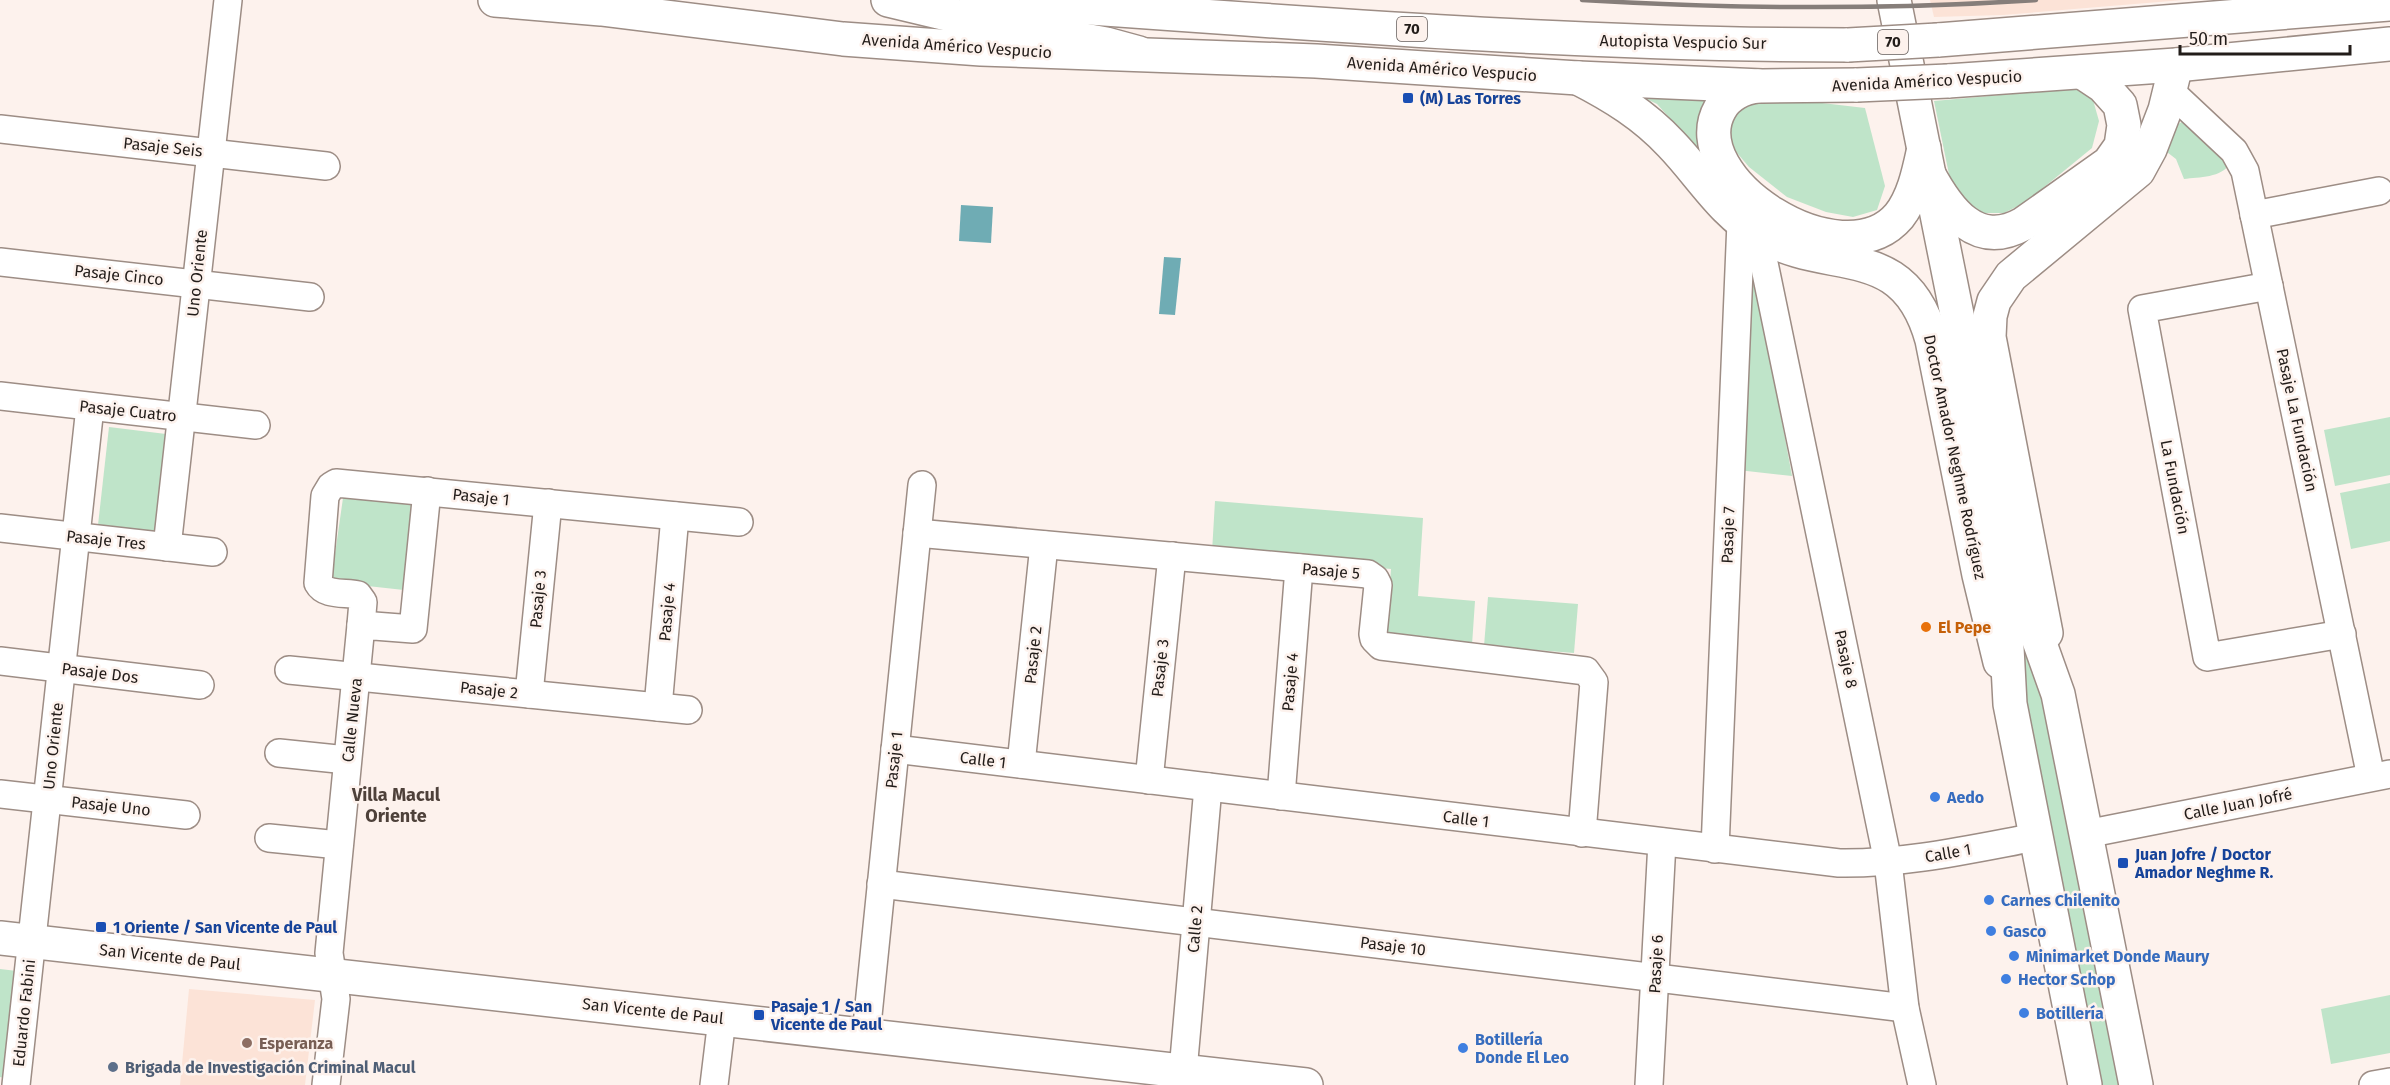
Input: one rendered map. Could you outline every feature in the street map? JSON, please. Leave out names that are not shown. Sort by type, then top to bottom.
[{"type":"main road","name":"Avenida Américo Vespucio","points":[[495,0],[601,9],[767,31],[895,43],[1111,55],[1138,53],[1317,61],[1578,78],[1762,86],[1857,85],[2082,72],[2173,78],[2390,44]]},
{"type":"main road","points":[[888,0],[972,20],[1106,44],[1138,53]]},
{"type":"main road","name":"Autopista Vespucio Sur","points":[[976,0],[1540,38],[1667,43],[1848,45],[1938,40],[2390,4]]},
{"type":"main road","name":"Doctor Amador Neghme Rodríguez","points":[[1894,0],[2001,534],[2058,694]]},
{"type":"main road","points":[[1926,160],[1948,206],[1967,224],[1977,229],[1994,232],[2010,230],[2023,224],[2103,168],[2113,159],[2121,146],[2124,125],[2120,105],[2103,86],[2082,72]]},
{"type":"main road","name":"Doctor Amador Neghme Rodríguez","points":[[1578,78],[1614,96],[1651,124],[1686,161],[1710,191],[1750,228],[1792,249],[1862,263],[1876,269],[1902,286],[1922,311],[1932,340],[1979,575],[2010,704],[2085,1085]]},
{"type":"main road","name":"Doctor Amador Neghme Rodríguez","points":[[2136,1085],[1989,337],[1990,316],[1999,291],[2019,268],[2138,171],[2150,149],[2173,78]]},
{"type":"main road","points":[[1762,86],[1746,88],[1724,102],[1715,121],[1716,145],[1727,170],[1744,191],[1769,212],[1796,226],[1825,235],[1850,238],[1873,233],[1889,225],[1899,215],[1912,193],[1926,160]]},
{"type":"main road","name":"Doctor Amador Neghme Rodríguez","points":[[2001,534],[2010,704]]},
{"type":"main road","name":"San Vicente de Paul","points":[[0,938],[1306,1085]]},
{"type":"street","name":"Uno Oriente","points":[[167,547],[228,0]]},
{"type":"street","name":"Pasaje La Fundación","points":[[2173,78],[2241,160],[2245,171],[2343,634],[2380,775]]},
{"type":"street","name":"Pasaje Seis","points":[[0,129],[326,166]]},
{"type":"street","points":[[2254,215],[2379,191]]},
{"type":"street","name":"Pasaje 7","points":[[1715,849],[1750,228]]},
{"type":"street","name":"Pasaje 8","points":[[1750,228],[1888,862],[1905,1008],[1922,1085]]},
{"type":"street","name":"Pasaje Cinco","points":[[0,261],[310,297]]},
{"type":"street","name":"La Fundación","points":[[2269,286],[2142,309],[2207,657],[2343,634]]},
{"type":"street","name":"Pasaje Cuatro","points":[[0,396],[256,425]]},
{"type":"street","name":"Uno Oriente","points":[[32,941],[90,407]]},
{"type":"street","name":"Pasaje 1","points":[[331,486],[343,483],[739,522]]},
{"type":"street","name":"Pasaje 1","points":[[866,1035],[922,484]]},
{"type":"street","name":"Calle Nueva","points":[[326,1085],[336,999],[329,952],[363,602],[358,596],[327,591],[318,583],[325,496],[331,486]]},
{"type":"street","points":[[361,624],[413,629],[427,491]]},
{"type":"street","name":"Pasaje 3","points":[[529,694],[548,503]]},
{"type":"street","name":"Pasaje 4","points":[[658,707],[675,516]]},
{"type":"street","name":"Pasaje Tres","points":[[0,528],[213,552]]},
{"type":"street","name":"Pasaje 5","points":[[917,534],[1368,574],[1375,579],[1378,591],[1374,639],[1385,647],[1580,669],[1591,676],[1593,689],[1582,833]]},
{"type":"street","name":"Pasaje 2","points":[[1022,764],[1044,545]]},
{"type":"street","name":"Pasaje 3","points":[[1149,780],[1172,556]]},
{"type":"street","name":"Pasaje 4","points":[[1281,796],[1299,568]]},
{"type":"street","name":"Pasaje Dos","points":[[0,661],[200,685]]},
{"type":"street","name":"Pasaje 2","points":[[289,670],[688,710]]},
{"type":"street","name":"Calle 1","points":[[895,749],[1839,863],[1888,862],[2036,837]]},
{"type":"street","points":[[279,753],[347,760]]},
{"type":"street","name":"Calle Juan Jofré","points":[[2086,834],[2380,775]]},
{"type":"street","name":"Calle 2","points":[[1183,1071],[1208,787]]},
{"type":"street","name":"Pasaje Uno","points":[[0,794],[186,815]]},
{"type":"street","points":[[270,838],[339,845]]},
{"type":"street","name":"Pasaje 6","points":[[1649,1085],[1662,842]]},
{"type":"street","name":"Pasaje 10","points":[[881,884],[1905,1008]]},
{"type":"street","name":"Eduardo Fabini","points":[[16,1085],[32,941]]},
{"type":"street","points":[[714,1085],[722,1019]]},
{"type":"street","points":[[2373,1085],[2390,1082]]},
{"type":"shaded area","points":[[1930,0],[2183,0],[2003,15],[1934,17]]},
{"type":"shaded area","name":"Esperanza","points":[[189,989],[315,1000],[305,1085],[180,1085]]},
{"type":"green space","points":[[2080,88],[2093,100],[2099,121],[2092,148],[2026,202],[2004,213],[1975,213],[1953,194],[1934,101]]},
{"type":"green space","points":[[1632,92],[1715,94],[1709,171],[1693,144],[1657,104]]},
{"type":"green space","points":[[1741,102],[1822,103],[1865,108],[1885,186],[1877,210],[1853,217],[1826,212],[1787,197],[1749,167],[1732,147],[1730,118]]},
{"type":"green space","points":[[2182,122],[2193,123],[2230,163],[2222,172],[2184,179],[2176,159],[2163,149],[2174,126]]},
{"type":"green space","points":[[1752,259],[1792,476],[1738,470]]},
{"type":"green space","points":[[2390,417],[2390,475],[2335,486],[2324,430]]},
{"type":"green space","points":[[109,427],[166,434],[155,531],[98,525]]},
{"type":"green space","points":[[2390,483],[2390,541],[2351,549],[2340,493]]},
{"type":"green space","points":[[343,498],[419,502],[413,591],[331,582]]},
{"type":"green space","points":[[1215,501],[1423,518],[1418,596],[1475,601],[1472,645],[1386,638],[1391,569],[1212,552]]},
{"type":"green space","points":[[1488,597],[1578,604],[1574,653],[1484,646]]},
{"type":"green space","points":[[2024,620],[2040,665],[2127,1085],[2097,1085],[2017,691]]},
{"type":"green space","points":[[0,969],[17,971],[4,1078],[0,1077]]},
{"type":"green space","points":[[2390,995],[2390,1053],[2331,1064],[2321,1009]]},
{"type":"water","points":[[961,205],[993,207],[991,243],[959,241]]},
{"type":"water","points":[[1164,257],[1181,258],[1175,315],[1159,314]]},
{"type":"railway","points":[[1582,0],[1809,7],[2036,0]]},
{"type":"place","name":"(M) Las Torres","points":[[1408,98]]},
{"type":"place","name":"El Pepe","points":[[1926,627]]},
{"type":"place","name":"Aedo","points":[[1935,797]]},
{"type":"place","name":"Juan Jofre / Doctor Amador Neghme R.","points":[[2123,863]]},
{"type":"place","name":"Carnes Chilenito","points":[[1989,900]]},
{"type":"place","name":"1 Oriente / San Vicente de Paul","points":[[101,927]]},
{"type":"place","name":"Gasco","points":[[1991,931]]},
{"type":"place","name":"Minimarket Donde Maury","points":[[2014,956]]},
{"type":"place","name":"Hector Schop","points":[[2006,979]]},
{"type":"place","name":"Botillería","points":[[2024,1013]]},
{"type":"place","name":"Pasaje 1 / San Vicente de Paul","points":[[759,1015]]},
{"type":"place","name":"Esperanza","points":[[247,1043]]},
{"type":"place","name":"Botillería Donde El Leo","points":[[1463,1048]]},
{"type":"place","name":"Brigada de Investigación Criminal Macul","points":[[113,1067]]},
{"type":"district","name":"Villa Macul Oriente","points":[[396,805]]}]
